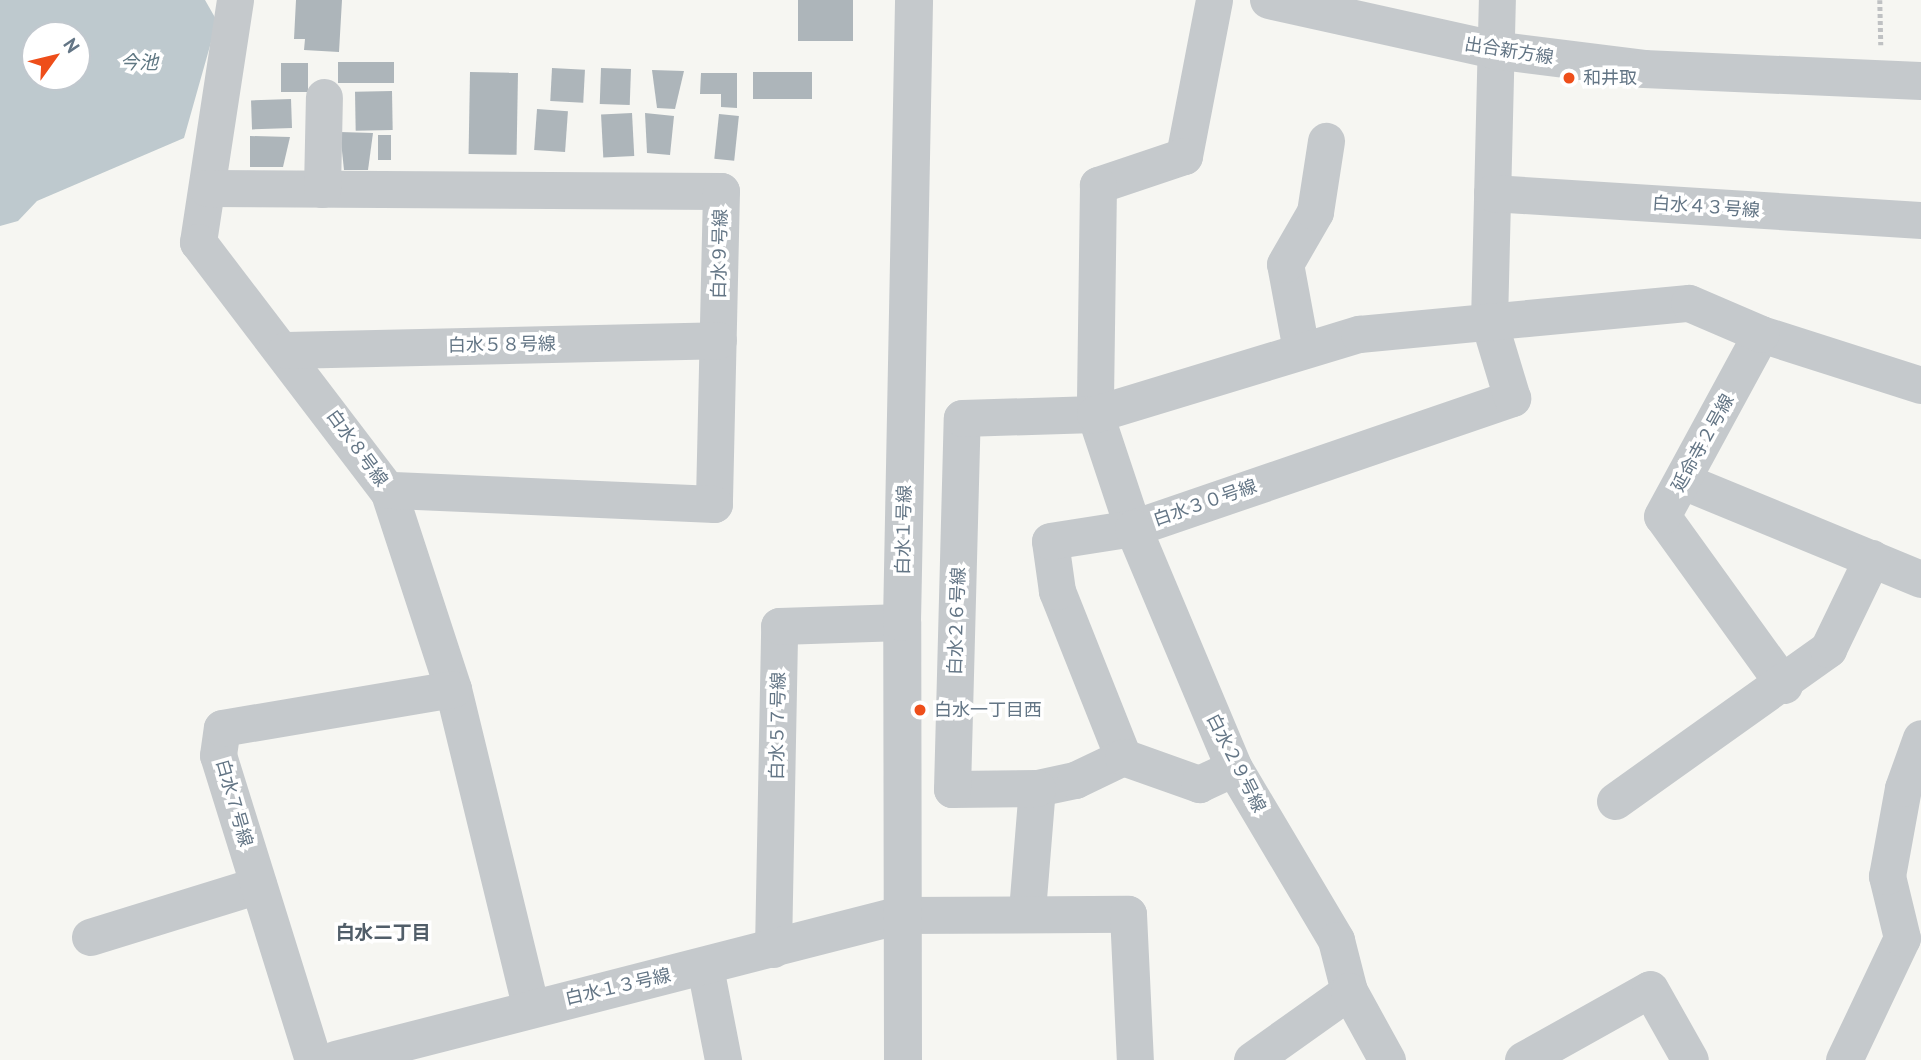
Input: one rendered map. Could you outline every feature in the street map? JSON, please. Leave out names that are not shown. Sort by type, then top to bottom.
[{"type":"street","name":"白水８号線","points":[[235,0],[198,242],[286,350],[387,490],[453,689],[531,1008]]},
{"type":"street","name":"白水１号線","points":[[903,1060],[902,622],[914,0]]},
{"type":"street","name":"白水３０号線","points":[[1214,0],[1184,156],[1098,185],[1095,414],[1133,528],[1512,398],[1489,322],[1496,0]]},
{"type":"street","name":"出合新方線","points":[[1269,0],[1494,50],[1644,69],[1921,81]]},
{"type":"street","points":[[322,189],[324,97]]},
{"type":"street","points":[[1301,350],[1285,264],[1315,212],[1326,141]]},
{"type":"street","name":"白水９号線","points":[[207,188],[721,191],[714,504],[387,490]]},
{"type":"street","name":"白水４３号線","points":[[1492,193],[1921,220]]},
{"type":"street","points":[[1095,414],[1359,334],[1689,303],[1761,334],[1921,385]]},
{"type":"street","name":"延命寺２号線","points":[[1761,334],[1662,516],[1784,685]]},
{"type":"street","name":"白水５８号線","points":[[286,350],[718,340]]},
{"type":"street","name":"白水２６号線","points":[[1037,788],[952,789],[962,418],[1095,414]]},
{"type":"street","points":[[1683,481],[1921,579]]},
{"type":"street","points":[[1123,757],[1057,591],[1050,541],[1133,528]]},
{"type":"street","name":"白水２９号線","points":[[1133,528],[1234,768],[1336,940],[1349,991],[1387,1060]]},
{"type":"street","points":[[1615,801],[1784,685],[1828,649],[1872,558]]},
{"type":"street","name":"白水５７号線","points":[[773,949],[779,626],[902,622]]},
{"type":"street","name":"白水７号線","points":[[313,1060],[218,755],[222,728],[453,689]]},
{"type":"street","points":[[1844,1060],[1911,937],[1887,876],[1903,789],[1921,738]]},
{"type":"street","points":[[1027,911],[1037,788],[1075,780],[1123,757],[1199,784],[1234,768]]},
{"type":"street","points":[[90,937],[258,885]]},
{"type":"street","points":[[901,915],[1027,911],[1128,914],[1135,1060]]},
{"type":"street","name":"白水１３号線","points":[[335,1060],[901,915]]},
{"type":"street","points":[[705,967],[723,1060]]},
{"type":"street","points":[[1522,1060],[1650,989],[1690,1060]]},
{"type":"street","points":[[1252,1060],[1349,991]]},
{"type":"path","points":[[1880,0],[1882,80]]},
{"type":"water","name":"今池","points":[[0,0],[205,0],[217,21],[184,138],[37,201],[18,221],[0,226]]},
{"type":"building","points":[[296,0],[342,0],[339,52],[304,50],[305,39],[294,39]]},
{"type":"building","points":[[798,0],[853,0],[853,41],[798,41]]},
{"type":"building","points":[[338,62],[394,62],[394,83],[338,83]]},
{"type":"building","points":[[281,63],[308,63],[308,92],[281,92]]},
{"type":"building","points":[[552,68],[585,70],[583,103],[550,101]]},
{"type":"building","points":[[601,68],[631,69],[630,105],[600,104]]},
{"type":"building","points":[[652,70],[684,71],[675,109],[657,108]]},
{"type":"building","points":[[470,72],[518,73],[517,155],[469,154]]},
{"type":"building","points":[[753,72],[812,72],[812,99],[753,99]]},
{"type":"building","points":[[701,73],[737,73],[737,108],[721,107],[721,94],[700,94]]},
{"type":"building","points":[[392,91],[393,130],[356,131],[355,92]]},
{"type":"building","points":[[291,99],[292,128],[252,129],[251,100]]},
{"type":"building","points":[[537,109],[568,111],[565,152],[534,150]]},
{"type":"building","points":[[632,113],[634,156],[603,158],[601,115]]},
{"type":"building","points":[[645,113],[674,116],[670,155],[647,153]]},
{"type":"building","points":[[719,114],[739,116],[734,161],[714,159]]},
{"type":"building","points":[[340,132],[373,133],[368,170],[344,170]]},
{"type":"building","points":[[378,135],[391,135],[391,160],[378,160]]},
{"type":"building","points":[[250,136],[290,137],[283,167],[250,167]]},
{"type":"place","name":"和井取","points":[[1569,78]]},
{"type":"place","name":"白水一丁目西","points":[[920,710]]},
{"type":"district","name":"白水二丁目","points":[[383,933]]}]
